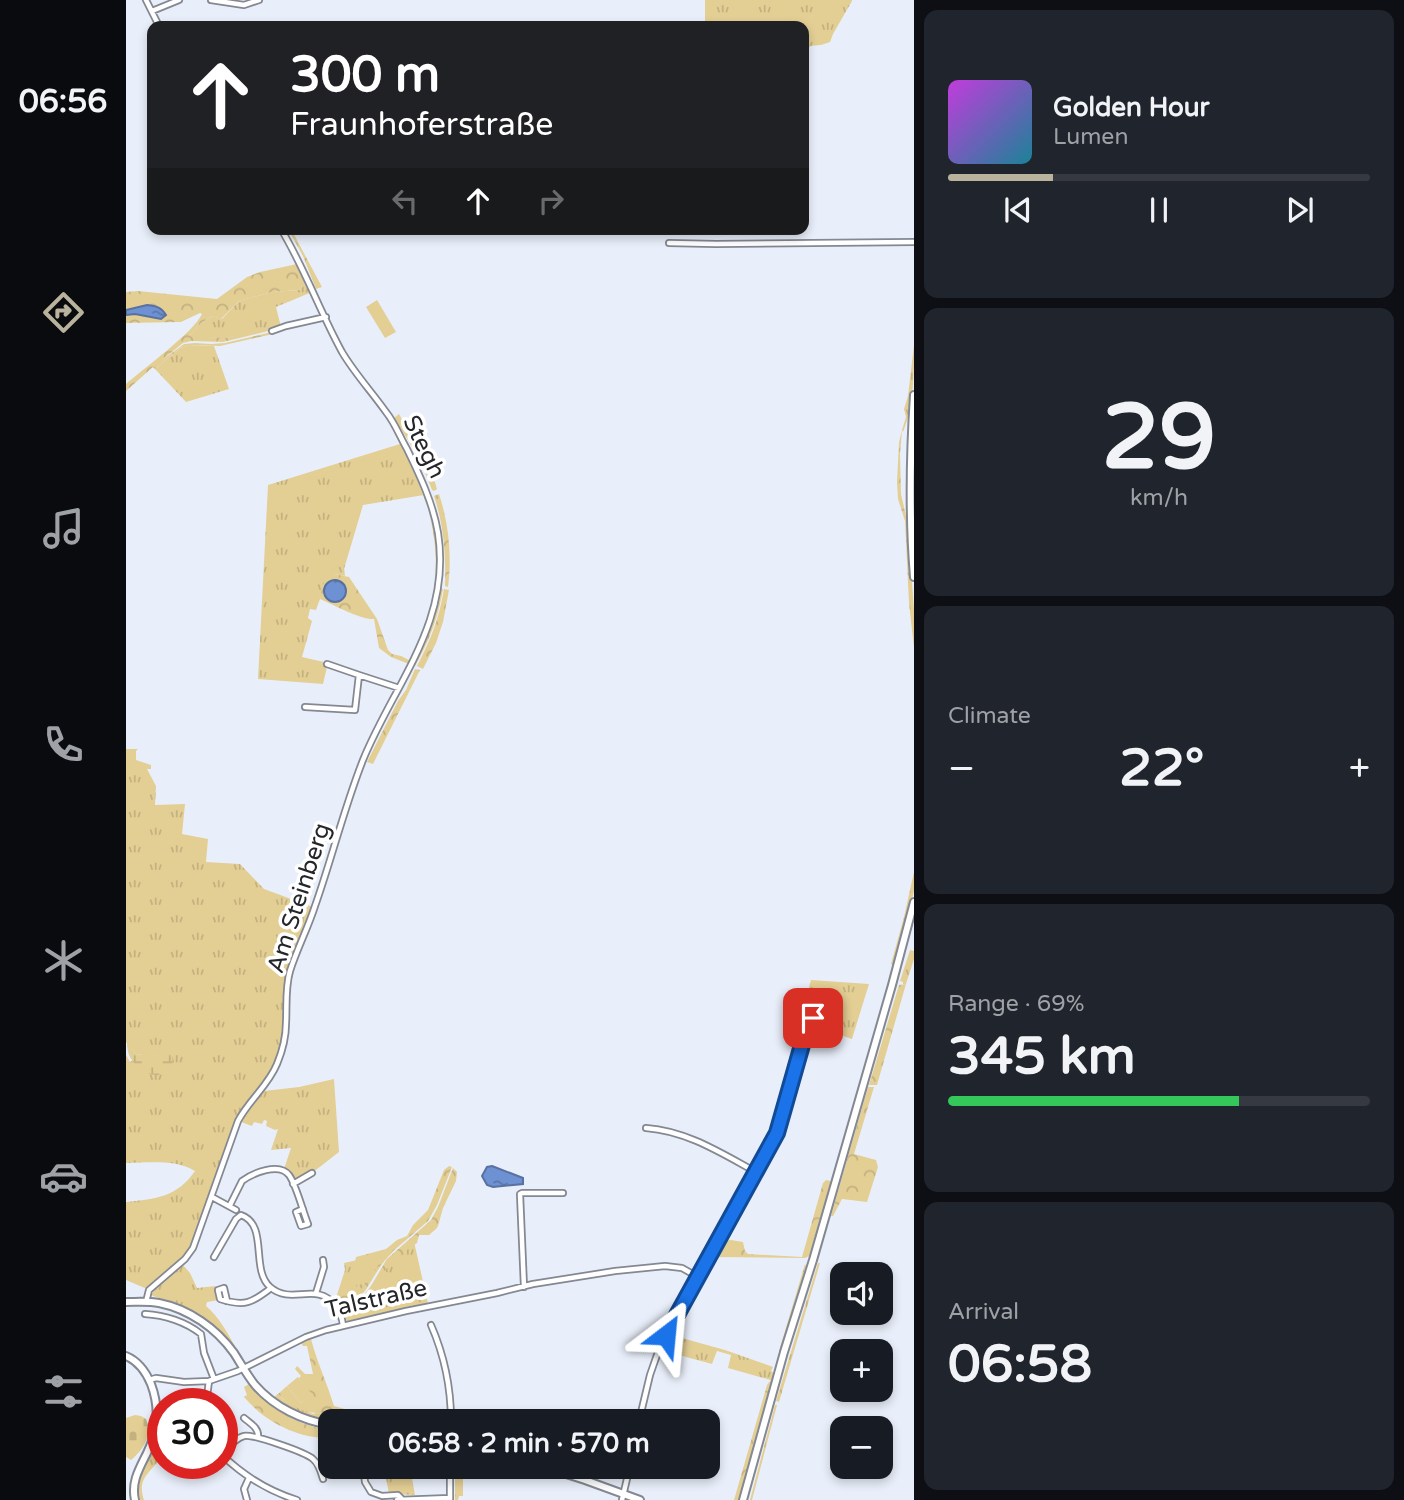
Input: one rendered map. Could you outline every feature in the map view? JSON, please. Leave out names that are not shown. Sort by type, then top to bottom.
[{"type":"main road","points":[[914,395],[911,493],[914,577]]},
{"type":"main road","points":[[743,1500],[914,901]]},
{"type":"main road","points":[[126,1302],[164,1304],[201,1321],[220,1336],[255,1385],[281,1407],[318,1422]]},
{"type":"main road","points":[[126,1356],[137,1363],[152,1388]]},
{"type":"main road","points":[[132,1494],[137,1471],[147,1451]]},
{"type":"main road","points":[[575,1479],[622,1497],[640,1500]]},
{"type":"street","points":[[146,0],[157,21]]},
{"type":"street","points":[[152,11],[179,0]]},
{"type":"street","points":[[211,0],[244,5],[259,0]]},
{"type":"street","name":"Stegh","points":[[284,235],[349,364],[393,422],[422,479],[438,535],[439,586],[434,610]]},
{"type":"street","points":[[669,243],[914,242]]},
{"type":"street","points":[[272,331],[326,317]]},
{"type":"street","name":"Am Steinberg","points":[[146,1302],[149,1290],[190,1253],[199,1235],[238,1121],[270,1078],[278,1062],[285,1036],[290,973],[316,905],[362,762],[418,651],[434,610]]},
{"type":"street","points":[[327,664],[399,688]]},
{"type":"street","points":[[305,707],[355,710],[359,675]]},
{"type":"street","points":[[642,1409],[658,1352],[777,1133],[804,1038],[813,1018]]},
{"type":"street","points":[[646,1128],[674,1132],[757,1171]]},
{"type":"street","points":[[230,1205],[242,1181],[275,1169],[289,1175],[303,1209]]},
{"type":"street","points":[[293,1184],[312,1173]]},
{"type":"street","points":[[524,1287],[520,1194],[562,1193]]},
{"type":"street","points":[[212,1196],[236,1210]]},
{"type":"street","points":[[214,1257],[236,1219],[243,1216],[251,1222],[256,1232],[261,1272],[266,1282],[278,1292],[290,1296],[316,1293],[332,1301],[342,1316],[343,1325]]},
{"type":"street","points":[[316,1293],[324,1267],[323,1260]]},
{"type":"street","name":"Talstraße","points":[[149,1380],[212,1380],[306,1337],[343,1325],[566,1278],[672,1265],[698,1277]]},
{"type":"street","points":[[227,1301],[248,1303],[271,1287]]},
{"type":"street","points":[[145,1314],[158,1315],[191,1326],[201,1334],[212,1380],[210,1388]]},
{"type":"street","points":[[430,1325],[446,1367],[451,1409]]},
{"type":"street","points":[[244,1418],[256,1428],[258,1437]]},
{"type":"street","points":[[238,1439],[258,1437],[310,1456],[318,1466]]},
{"type":"street","points":[[238,1469],[249,1478],[297,1500]]},
{"type":"street","points":[[247,1500],[244,1489],[249,1478]]},
{"type":"street","points":[[365,1479],[371,1492],[382,1496],[398,1495],[400,1499],[450,1499],[450,1479]]},
{"type":"street","points":[[622,1497],[627,1479]]},
{"type":"green space","points":[[705,0],[852,0],[830,42],[809,48],[809,21],[705,21]]},
{"type":"green space","points":[[291,235],[294,235],[322,287],[316,289]]},
{"type":"green space","points":[[297,264],[307,283],[299,290],[272,292],[239,301],[221,319],[212,316],[189,336],[225,338],[274,327],[276,329],[223,342],[183,343],[161,361],[184,344],[225,343],[272,332],[273,334],[220,346],[188,345],[155,369],[153,367],[126,391],[126,384],[179,340],[202,314],[181,322],[126,323],[126,292],[217,299],[247,277]]},
{"type":"green space","points":[[307,283],[312,292],[276,307],[281,327],[225,338],[188,337],[212,316],[222,319],[239,301],[272,292],[299,290]]},
{"type":"green space","points":[[377,300],[396,332],[385,338],[366,307]]},
{"type":"green space","points":[[188,345],[214,346],[229,389],[186,402],[155,369]]},
{"type":"green space","points":[[914,345],[911,400],[903,432],[906,417],[904,409]]},
{"type":"green space","points":[[367,390],[383,409],[393,426],[423,495],[363,505],[344,569],[345,576],[334,574],[320,596],[316,610],[310,609],[308,618],[312,621],[302,657],[328,663],[323,684],[258,679],[268,485],[400,444],[386,416]]},
{"type":"green space","points":[[399,414],[433,476],[437,489],[434,491],[394,418]]},
{"type":"green space","points":[[902,430],[901,494],[908,525],[914,648],[905,521],[898,499],[897,482]]},
{"type":"green space","points":[[439,494],[449,540],[448,587],[445,586],[442,529],[434,496]]},
{"type":"green space","points":[[428,509],[434,531],[438,568],[433,606],[422,636],[432,600],[436,566]]},
{"type":"green space","points":[[334,574],[349,577],[377,619],[388,650],[411,661],[409,664],[391,657],[379,648],[374,619],[355,615],[320,599],[323,584]]},
{"type":"green space","points":[[440,588],[443,589],[436,619],[415,666],[434,619]]},
{"type":"green space","points":[[444,589],[449,590],[443,622],[423,669],[417,666],[434,629]]},
{"type":"green space","points":[[415,669],[420,670],[373,764],[367,762],[406,690]]},
{"type":"green space","points":[[126,749],[138,749],[136,760],[151,765],[151,769],[147,769],[156,786],[155,805],[185,804],[182,834],[208,839],[206,862],[240,864],[264,889],[313,907],[288,975],[279,1053],[265,1080],[237,1121],[192,1246],[185,1256],[147,1289],[126,1280],[126,1202],[165,1195],[181,1186],[195,1171],[170,1163],[126,1163],[126,1055],[130,1062],[142,1054],[137,1055],[126,1042]]},
{"type":"green space","points":[[914,872],[914,891],[895,967],[891,964]]},
{"type":"green space","points":[[910,950],[914,951],[914,959],[906,984],[903,984],[900,981]]},
{"type":"green space","points":[[811,980],[869,984],[852,1039],[823,1029],[824,1022],[815,1012],[809,1010],[790,1076],[785,1073]]},
{"type":"green space","points":[[906,984],[877,1085],[869,1085],[899,985]]},
{"type":"green space","points":[[127,1042],[137,1055],[160,1051],[171,1053],[173,1064],[169,1071],[153,1074],[135,1065],[129,1055]]},
{"type":"green space","points":[[334,1079],[339,1152],[312,1173],[295,1181],[284,1169],[291,1148],[271,1150],[278,1129],[266,1126],[267,1121],[264,1120],[262,1124],[254,1122],[252,1126],[241,1122],[264,1091]]},
{"type":"green space","points":[[868,1087],[874,1087],[854,1154],[876,1160],[878,1167],[867,1202],[842,1199],[831,1216]]},
{"type":"green space","points":[[452,1167],[428,1221],[384,1259],[367,1288],[350,1308],[341,1308],[338,1301],[347,1288],[348,1276],[354,1278],[361,1289],[379,1264],[375,1260],[358,1264],[355,1262],[356,1257],[386,1249],[407,1236],[413,1225],[428,1210],[444,1170]]},
{"type":"green space","points":[[453,1168],[457,1172],[456,1181],[438,1226],[429,1235],[419,1235],[417,1243],[407,1250],[411,1260],[404,1257],[405,1265],[400,1265],[403,1277],[410,1281],[411,1295],[416,1300],[426,1299],[427,1304],[403,1308],[406,1302],[393,1264],[385,1270],[393,1277],[388,1287],[390,1299],[383,1294],[384,1284],[378,1282],[369,1297],[376,1309],[366,1305],[357,1307],[387,1259],[431,1220]]},
{"type":"green space","points":[[826,1180],[831,1181],[809,1256],[805,1258],[714,1257],[722,1241],[731,1240],[743,1242],[748,1254],[802,1257]]},
{"type":"green space","points":[[413,1237],[428,1304],[347,1321],[344,1316],[369,1290],[387,1259]]},
{"type":"green space","points":[[393,1252],[359,1299],[344,1313],[335,1301],[345,1270],[344,1263]]},
{"type":"green space","points":[[820,1263],[779,1402],[776,1401]]},
{"type":"green space","points":[[805,1264],[781,1351],[779,1351]]},
{"type":"green space","points":[[183,1265],[197,1288],[216,1286],[219,1300],[207,1302],[206,1306],[222,1324],[234,1347],[199,1316],[151,1295]]},
{"type":"green space","points":[[671,1335],[773,1367],[771,1371],[775,1374],[774,1381],[728,1368],[731,1355],[717,1351],[712,1364],[664,1351]]},
{"type":"green space","points":[[311,1339],[334,1406],[345,1409],[318,1409],[318,1413],[301,1410],[278,1394],[287,1386],[301,1403],[311,1394],[295,1369],[297,1366],[305,1374],[313,1374],[307,1346],[301,1343]]},
{"type":"green space","points":[[298,1377],[312,1394],[301,1403],[287,1386]]},
{"type":"green space","points":[[773,1379],[756,1445],[738,1500],[734,1500],[767,1385]]},
{"type":"green space","points":[[249,1384],[266,1401],[286,1415],[318,1428],[318,1438],[295,1432],[272,1421],[244,1397],[247,1395],[244,1387]]},
{"type":"green space","points":[[278,1394],[313,1414],[318,1413],[318,1418],[298,1411],[274,1397]]},
{"type":"green space","points":[[775,1405],[777,1405],[750,1500]]},
{"type":"green space","points":[[141,1416],[147,1422],[147,1436],[143,1447],[131,1460],[126,1457],[126,1418]]},
{"type":"green space","points":[[147,1463],[147,1474],[142,1486],[144,1500],[140,1500],[141,1475]]},
{"type":"green space","points":[[386,1479],[412,1479],[415,1495],[389,1494]]},
{"type":"green space","points":[[455,1479],[463,1479],[463,1496],[455,1500]]},
{"type":"water","points":[[147,305],[158,307],[166,315],[161,319],[126,315],[126,310]]},
{"type":"water","points":[[335,580],[343,583],[346,591],[343,599],[335,602],[327,599],[324,591],[327,583]]},
{"type":"water","points":[[492,1166],[523,1178],[523,1184],[493,1187],[487,1185],[482,1176],[487,1167]]},
{"type":"route","points":[[666,1335],[777,1133],[804,1038],[813,1018]]}]
